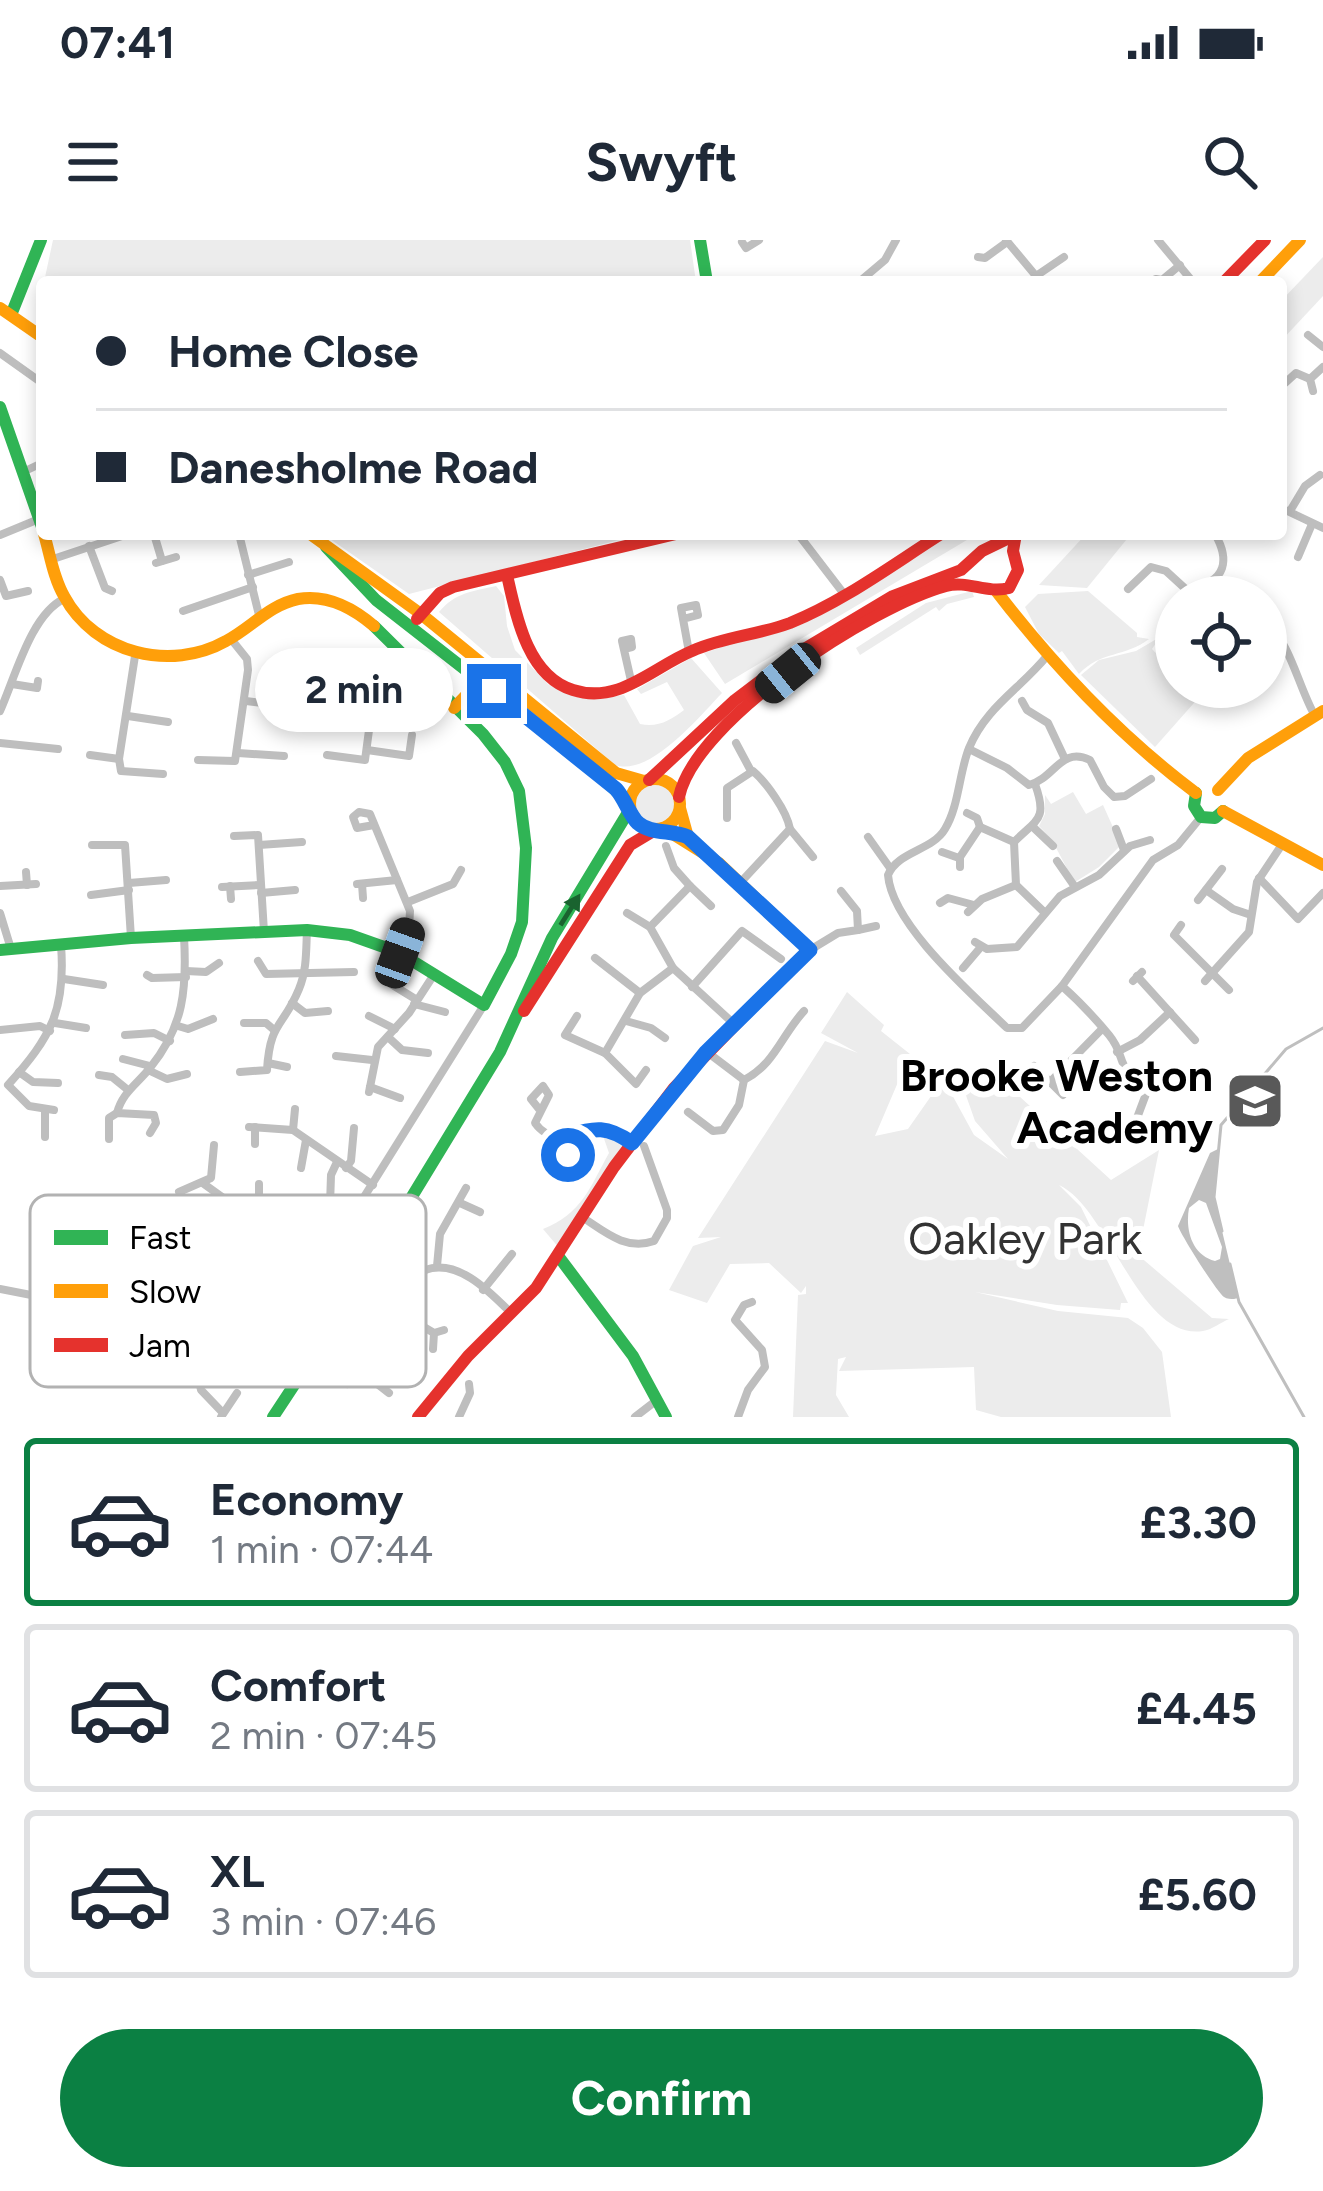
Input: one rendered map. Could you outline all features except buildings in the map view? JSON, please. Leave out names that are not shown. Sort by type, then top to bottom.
[{"type":"street","points":[[36,333],[3,309],[41,240]]},
{"type":"street","points":[[700,240],[706,276]]},
{"type":"street","points":[[742,242],[746,248],[759,240]]},
{"type":"street","points":[[867,276],[885,260],[896,240]]},
{"type":"street","points":[[1158,240],[1188,276]]},
{"type":"street","points":[[1230,276],[1265,240]]},
{"type":"street","points":[[1266,276],[1300,240]]},
{"type":"street","points":[[978,257],[985,258],[1006,241],[1035,276]]},
{"type":"street","points":[[1042,276],[1064,257]]},
{"type":"street","points":[[1167,276],[1180,265]]},
{"type":"street","points":[[1308,335],[1323,347]]},
{"type":"street","points":[[0,353],[36,378]]},
{"type":"street","points":[[1310,379],[1323,367]]},
{"type":"street","points":[[1287,381],[1296,373],[1310,379]]},
{"type":"street","points":[[1310,379],[1313,391]]},
{"type":"street","points":[[0,407],[5,432],[25,471],[36,507]]},
{"type":"street","points":[[25,471],[36,466]]},
{"type":"street","points":[[1287,509],[1320,475]]},
{"type":"street","points":[[1287,511],[1323,528]]},
{"type":"street","points":[[1298,557],[1312,524]]},
{"type":"street","points":[[0,535],[36,528]]},
{"type":"street","points":[[46,540],[64,599],[99,634],[135,656],[189,657],[231,639],[260,614],[298,599],[328,599],[359,614],[438,692],[494,691],[600,775],[629,806],[636,821],[688,837],[810,950]]},
{"type":"street","points":[[155,540],[159,562],[176,556]]},
{"type":"street","points":[[240,540],[260,614]]},
{"type":"street","points":[[318,540],[421,614],[616,773],[664,781],[679,802],[688,837]]},
{"type":"street","points":[[412,626],[440,593],[452,587],[651,540]]},
{"type":"street","points":[[803,540],[844,594]]},
{"type":"street","points":[[507,575],[522,640],[546,674],[583,692],[609,692],[632,685],[689,652],[787,624],[931,540]]},
{"type":"street","points":[[520,1015],[552,938],[629,806],[633,790],[735,700],[796,654],[893,596],[962,570],[982,551],[1007,540]]},
{"type":"street","points":[[1013,608],[1016,540]]},
{"type":"street","points":[[1216,576],[1224,567],[1226,552],[1219,540]]},
{"type":"street","points":[[53,559],[92,541],[105,588],[112,591]]},
{"type":"street","points":[[326,546],[334,560],[376,600],[463,667],[469,722],[517,780],[525,832],[522,924],[512,952],[368,1195]]},
{"type":"street","points":[[994,547],[1014,556]]},
{"type":"street","points":[[248,575],[289,562]]},
{"type":"street","points":[[974,562],[978,584]]},
{"type":"street","points":[[1128,590],[1151,567],[1171,576]]},
{"type":"street","points":[[0,580],[3,597],[28,591]]},
{"type":"street","points":[[412,1195],[630,845],[674,820],[684,776],[700,753],[788,673],[921,593],[955,583],[978,584],[997,592],[1048,656],[1196,794]]},
{"type":"street","points":[[997,592],[1013,584]]},
{"type":"street","points":[[183,611],[253,587]]},
{"type":"street","points":[[0,711],[46,610],[64,599]]},
{"type":"street","points":[[682,619],[689,652]]},
{"type":"street","points":[[198,760],[231,763],[237,753],[247,658],[231,639]]},
{"type":"street","points":[[624,649],[632,685]]},
{"type":"street","points":[[1218,790],[1248,758],[1319,714],[1296,682],[1287,652]]},
{"type":"street","points":[[135,656],[121,771],[160,770]]},
{"type":"street","points":[[1048,656],[990,710],[969,749],[945,829],[890,868],[887,882],[910,928],[1009,1030],[1025,1024],[1062,986],[1153,860],[1178,845],[1201,817]]},
{"type":"street","points":[[464,694],[475,657]]},
{"type":"street","points":[[332,753],[365,760],[374,694],[405,659]]},
{"type":"street","points":[[464,694],[496,674]]},
{"type":"street","points":[[13,684],[40,686]]},
{"type":"street","points":[[340,689],[374,694]]},
{"type":"street","points":[[246,701],[277,705]]},
{"type":"street","points":[[1023,709],[1048,723],[1064,757]]},
{"type":"street","points":[[127,716],[152,715],[168,722]]},
{"type":"street","points":[[367,750],[409,756],[412,736]]},
{"type":"street","points":[[0,742],[54,746]]},
{"type":"street","points":[[736,743],[813,857]]},
{"type":"street","points":[[969,749],[1019,780],[1035,784],[1046,779],[1064,757]]},
{"type":"street","points":[[237,753],[284,755]]},
{"type":"street","points":[[90,755],[119,759]]},
{"type":"street","points":[[1064,757],[1088,757],[1107,799],[1125,796],[1151,779]]},
{"type":"street","points":[[727,818],[727,788],[751,771]]},
{"type":"street","points":[[1014,842],[1033,826],[1042,809],[1035,784]]},
{"type":"street","points":[[1196,794],[1209,787],[1225,800],[1215,818],[1201,817]]},
{"type":"street","points":[[1196,794],[1194,806],[1201,817]]},
{"type":"street","points":[[1223,811],[1323,865]]},
{"type":"street","points":[[967,813],[980,826],[1014,842]]},
{"type":"street","points":[[374,825],[407,902],[409,928],[400,953]]},
{"type":"street","points":[[942,852],[959,862],[980,826]]},
{"type":"street","points":[[1033,826],[1053,846]]},
{"type":"street","points":[[740,883],[790,829]]},
{"type":"street","points":[[1117,829],[1124,850]]},
{"type":"street","points":[[234,836],[296,839]]},
{"type":"street","points":[[258,836],[264,932]]},
{"type":"street","points":[[868,837],[890,868]]},
{"type":"street","points":[[98,842],[125,845],[131,938]]},
{"type":"street","points":[[1014,842],[1016,885],[1044,912]]},
{"type":"street","points":[[1205,981],[1249,932],[1259,878],[1283,843]]},
{"type":"street","points":[[963,968],[977,945],[1017,947],[1060,896],[1099,875],[1124,850],[1146,844]]},
{"type":"street","points":[[666,847],[674,868],[711,906]]},
{"type":"street","points":[[1057,861],[1075,887]]},
{"type":"street","points":[[1198,901],[1222,868]]},
{"type":"street","points":[[407,902],[453,884],[461,870]]},
{"type":"street","points":[[0,886],[31,884],[26,872]]},
{"type":"street","points":[[91,895],[160,878]]},
{"type":"street","points":[[1259,878],[1277,907],[1298,919],[1323,893]]},
{"type":"street","points":[[363,898],[360,884],[397,880]]},
{"type":"street","points":[[940,903],[948,898],[971,909],[1016,885]]},
{"type":"street","points":[[650,927],[690,886]]},
{"type":"street","points":[[231,899],[226,887],[295,890]]},
{"type":"street","points":[[1206,890],[1233,909],[1252,915]]},
{"type":"street","points":[[841,891],[857,910],[858,930]]},
{"type":"street","points":[[0,913],[5,950],[131,938],[307,930],[350,935],[400,953],[484,1005]]},
{"type":"street","points":[[627,913],[650,927],[673,968],[733,1023]]},
{"type":"street","points":[[1181,925],[1170,932],[1229,990]]},
{"type":"street","points":[[418,1417],[559,1257],[582,1217],[733,1023],[810,950],[838,933],[876,926]]},
{"type":"street","points":[[692,986],[740,927],[781,959]]},
{"type":"street","points":[[267,1067],[273,1029],[292,1003],[305,972],[307,930]]},
{"type":"street","points":[[109,1138],[109,1118],[178,1026],[186,974],[184,936]]},
{"type":"street","points":[[45,1137],[49,1110],[29,1106],[4,1084],[20,1072],[53,1026],[64,980],[61,945]]},
{"type":"street","points":[[595,958],[640,993]]},
{"type":"street","points":[[258,961],[266,974],[354,972]]},
{"type":"street","points":[[147,975],[206,972],[219,963]]},
{"type":"street","points":[[604,1053],[640,993],[673,968]]},
{"type":"street","points":[[400,1098],[368,1086],[372,1060],[435,973]]},
{"type":"street","points":[[1137,976],[1195,1040]]},
{"type":"street","points":[[64,980],[103,985]]},
{"type":"street","points":[[392,984],[416,1002],[445,1012]]},
{"type":"street","points":[[1062,986],[1084,1005],[1117,1052],[1123,1069],[1149,1086],[1131,1133],[1114,1139],[1092,1125]]},
{"type":"street","points":[[292,1003],[305,1013],[328,1011]]},
{"type":"street","points":[[744,1080],[767,1068],[783,1033],[804,1011]]},
{"type":"street","points":[[1117,1052],[1140,1040],[1170,1012]]},
{"type":"street","points":[[369,1016],[392,1033],[402,1050],[428,1053]]},
{"type":"street","points":[[577,1016],[565,1035],[604,1053],[636,1084],[646,1070]]},
{"type":"street","points":[[178,1026],[188,1029],[213,1019]]},
{"type":"street","points":[[626,1021],[665,1038]]},
{"type":"street","points":[[244,1023],[266,1023],[273,1029]]},
{"type":"street","points":[[0,1030],[86,1028]]},
{"type":"street","points":[[1050,1082],[1102,1030]]},
{"type":"street","points":[[125,1035],[154,1033],[170,1041]]},
{"type":"street","points":[[706,1052],[744,1080]]},
{"type":"street","points":[[336,1056],[372,1060]]},
{"type":"street","points":[[122,1059],[167,1079],[187,1074]]},
{"type":"street","points":[[240,1072],[286,1066]]},
{"type":"street","points":[[1034,1066],[1064,1095]]},
{"type":"street","points":[[20,1072],[33,1082],[58,1083]]},
{"type":"street","points":[[99,1075],[112,1077],[128,1090]]},
{"type":"street","points":[[689,1116],[713,1131],[723,1130],[739,1106],[744,1080]]},
{"type":"street","points":[[293,1130],[295,1109]]},
{"type":"street","points":[[539,1109],[535,1123],[539,1130],[556,1138],[600,1127],[638,1144],[668,1219],[654,1241],[640,1245],[624,1242],[582,1217]]},
{"type":"street","points":[[116,1113],[154,1115],[156,1124],[150,1133]]},
{"type":"street","points":[[255,1144],[252,1127],[293,1130],[374,1185]]},
{"type":"street","points":[[330,1195],[331,1175],[351,1161],[354,1128]]},
{"type":"street","points":[[566,1136],[568,1155]]},
{"type":"street","points":[[301,1168],[306,1140]]},
{"type":"street","points":[[179,1192],[211,1178],[214,1145]]},
{"type":"street","points":[[204,1184],[219,1195]]},
{"type":"street","points":[[260,1184],[260,1195]]},
{"type":"street","points":[[437,1266],[440,1234],[466,1188]]},
{"type":"street","points":[[460,1203],[480,1212]]},
{"type":"street","points":[[484,1290],[513,1253]]},
{"type":"street","points":[[559,1257],[633,1356],[666,1417]]},
{"type":"street","points":[[426,1271],[437,1266],[455,1269],[512,1314]]},
{"type":"street","points":[[0,1289],[30,1295]]},
{"type":"street","points":[[738,1417],[748,1390],[765,1367],[762,1350],[735,1319],[744,1305],[752,1303]]},
{"type":"street","points":[[426,1325],[439,1331],[433,1349]]},
{"type":"street","points":[[200,1387],[222,1415],[237,1394]]},
{"type":"street","points":[[273,1417],[293,1387]]},
{"type":"street","points":[[382,1387],[392,1395]]},
{"type":"street","points":[[459,1417],[472,1391]]},
{"type":"street","points":[[634,1417],[658,1399]]},
{"type":"green space","points":[[53,240],[690,240],[695,276],[45,276]]},
{"type":"green space","points":[[1323,257],[1323,296],[1287,335],[1287,295]]},
{"type":"green space","points":[[332,540],[619,540],[409,594]]},
{"type":"green space","points":[[937,540],[967,540],[725,684],[704,653],[829,601]]},
{"type":"green space","points":[[1080,540],[1126,540],[1087,588],[1039,585]]},
{"type":"green space","points":[[496,586],[504,596],[515,650],[549,685],[593,699],[624,695],[640,724],[647,725],[664,722],[684,710],[667,682],[641,694],[637,689],[691,658],[722,693],[658,754],[629,766],[615,765],[439,612],[458,597]]},
{"type":"green space","points":[[972,591],[974,597],[939,611],[936,607],[860,655],[856,648],[926,603]]},
{"type":"green space","points":[[1088,591],[1137,637],[1149,639],[1096,661],[1079,674],[1062,651],[1039,634],[1025,607],[1038,594]]},
{"type":"green space","points":[[1155,640],[1155,708],[1190,708],[1155,747],[1081,675],[1099,660],[1136,651]]},
{"type":"green space","points":[[655,782],[670,789],[677,804],[670,819],[655,826],[640,819],[633,804],[640,789]]},
{"type":"green space","points":[[1073,792],[1086,814],[1103,805],[1121,845],[1075,882],[1039,826],[1045,814],[1045,795],[1051,804]]},
{"type":"green space","name":"Oakley Park","points":[[847,992],[884,1025],[881,1031],[910,1054],[875,1136],[908,1129],[936,1089],[935,1078],[950,1091],[974,1135],[1008,1159],[975,1121],[962,1084],[983,1063],[1111,1180],[1159,1150],[1138,1255],[1212,1318],[1229,1319],[1203,1331],[1180,1329],[1161,1316],[1142,1295],[1094,1219],[1059,1185],[1081,1207],[1128,1303],[1121,1303],[1120,1310],[975,1292],[1058,1311],[1128,1318],[1162,1352],[1171,1417],[1001,1417],[976,1410],[974,1367],[839,1371],[846,1357],[838,1359],[836,1395],[849,1417],[793,1417],[798,1295],[806,1294],[806,1286],[801,1293],[769,1263],[730,1264],[707,1303],[669,1290],[693,1246],[721,1237],[698,1238],[825,1041],[858,1053],[821,1033]]},
{"type":"green space","points":[[601,1130],[621,1140],[622,1148],[560,1249],[543,1229],[567,1216],[590,1188],[609,1153]]},
{"type":"shaded area","points":[[1218,1149],[1214,1197],[1238,1298],[1234,1299],[1220,1293],[1178,1226],[1210,1153]],"holes":[[[1199,1200],[1206,1203],[1222,1247],[1215,1261],[1196,1247],[1188,1225],[1189,1208]]]},
{"type":"waterway","points":[[1222,1231],[1214,1197],[1221,1125],[1286,1049],[1323,1028]]},
{"type":"waterway","points":[[1230,1264],[1239,1302],[1304,1417]]},
{"type":"traffic: fast","points":[[11,315],[41,240]]},
{"type":"traffic: fast","points":[[700,240],[706,276]]},
{"type":"traffic: fast","points":[[0,407],[36,510]]},
{"type":"traffic: fast","points":[[326,547],[376,600],[600,775],[629,804]]},
{"type":"traffic: fast","points":[[0,950],[307,930],[350,935],[398,952],[484,1005],[522,922],[526,848],[519,791],[505,762],[483,734],[374,626]]},
{"type":"traffic: fast","points":[[1196,793],[1194,806],[1201,817],[1215,818],[1223,811]]},
{"type":"traffic: fast","points":[[413,1195],[500,1052],[552,938],[630,809]]},
{"type":"traffic: fast","points":[[559,1257],[633,1356],[666,1417]]},
{"type":"traffic: fast","points":[[273,1417],[293,1387]]},
{"type":"traffic: slow","points":[[1266,276],[1300,240]]},
{"type":"traffic: slow","points":[[0,308],[36,333]]},
{"type":"traffic: slow","points":[[46,540],[57,581],[78,616],[114,644],[136,652],[159,656],[205,650],[298,599],[339,604],[374,626]]},
{"type":"traffic: slow","points":[[318,540],[421,614],[616,773],[644,781]]},
{"type":"traffic: slow","points":[[997,592],[1090,699],[1196,793]]},
{"type":"traffic: slow","points":[[454,708],[478,678]]},
{"type":"traffic: slow","points":[[1218,790],[1248,758],[1323,711]]},
{"type":"traffic: slow","points":[[655,779],[673,786],[680,804],[673,822],[655,829],[637,822],[630,804],[637,786],[655,779]]},
{"type":"traffic: slow","points":[[680,808],[688,837]]},
{"type":"traffic: slow","points":[[1223,811],[1323,865]]},
{"type":"traffic: slow","points":[[663,828],[719,863],[810,950],[778,981]]},
{"type":"traffic: jam","points":[[1230,276],[1265,240]]},
{"type":"traffic: jam","points":[[417,619],[440,593],[453,587],[651,540]]},
{"type":"traffic: jam","points":[[507,575],[526,642],[545,672],[573,690],[606,692],[704,646],[810,614],[932,540]]},
{"type":"traffic: jam","points":[[649,780],[735,700],[796,654],[893,596],[961,570],[982,551],[1005,540]]},
{"type":"traffic: jam","points":[[679,797],[692,767],[717,734],[751,702],[833,641],[946,586],[1009,588],[1018,570],[1015,540]]},
{"type":"traffic: jam","points":[[524,1011],[630,845],[655,830]]},
{"type":"traffic: jam","points":[[418,1417],[468,1356],[536,1288],[614,1167],[674,1088],[778,981]]},
{"type":"place","name":"Brooke Weston Academy","points":[[1255,1101]]},
{"type":"route","points":[[494,691],[616,789],[636,821],[648,829],[663,828],[688,837],[810,950],[706,1052],[632,1143],[612,1129],[596,1127],[566,1136],[568,1155]]}]
